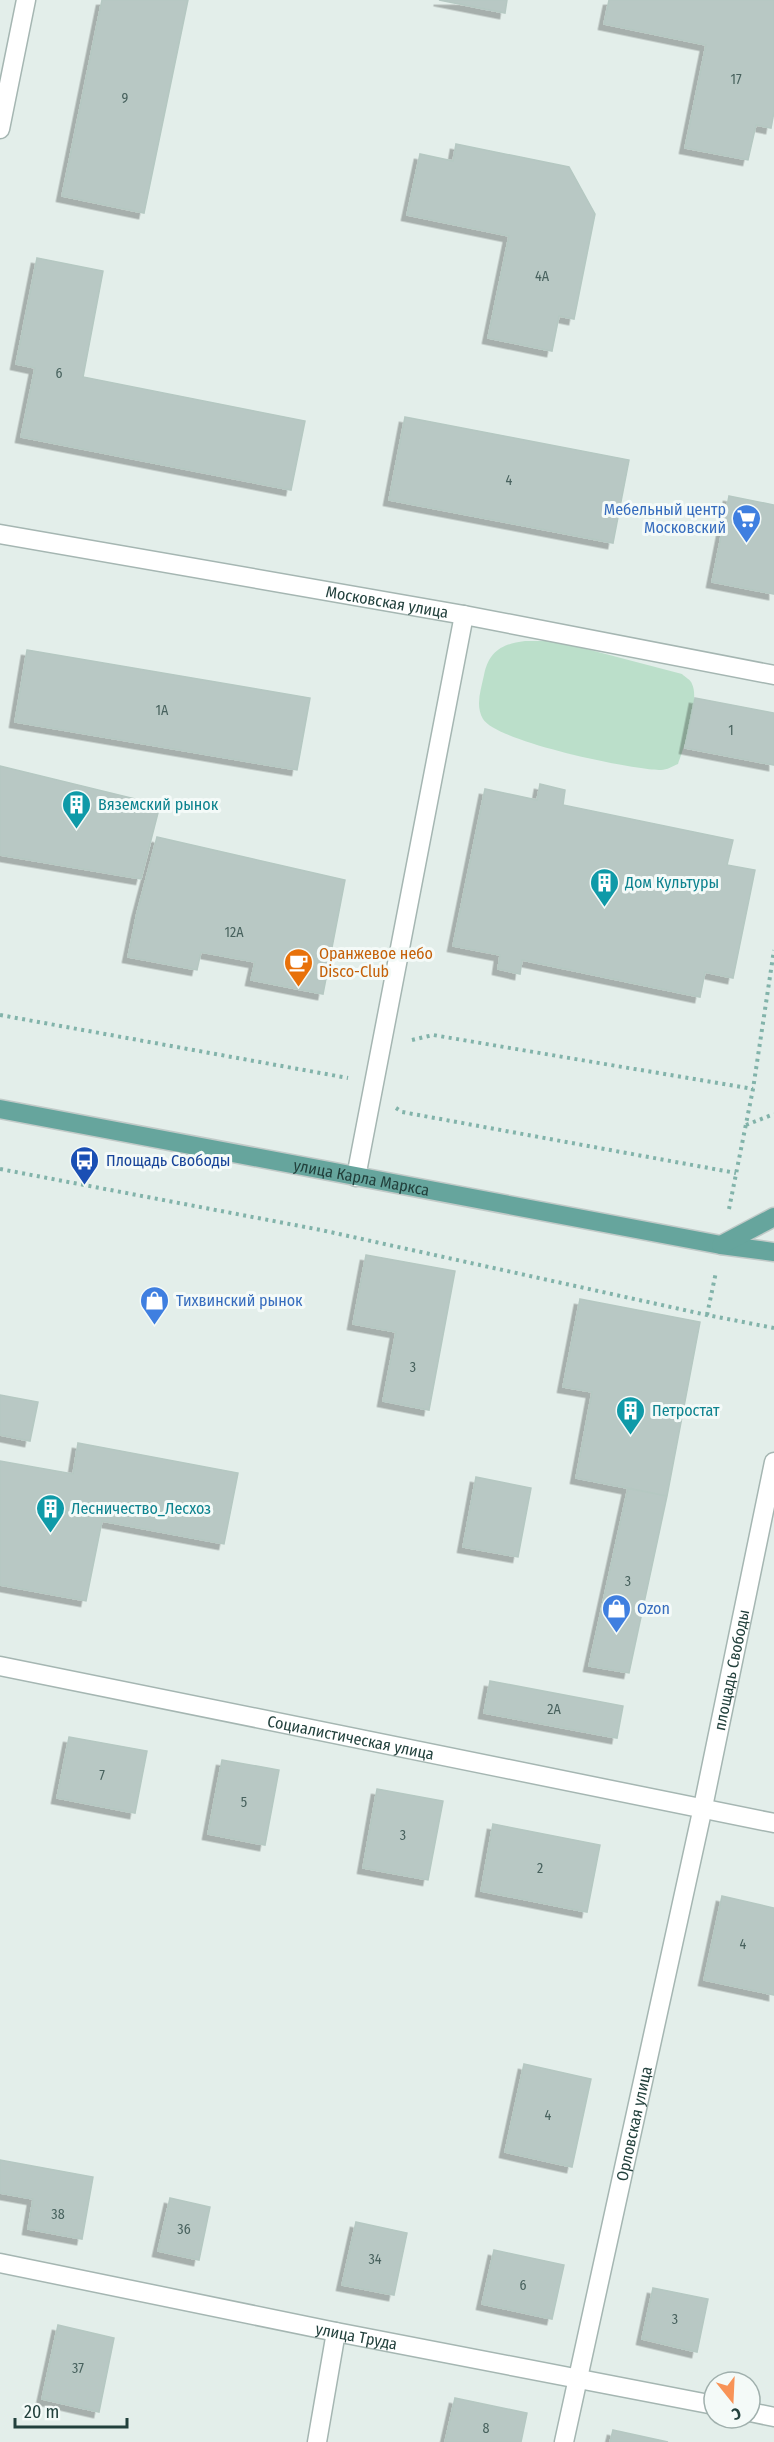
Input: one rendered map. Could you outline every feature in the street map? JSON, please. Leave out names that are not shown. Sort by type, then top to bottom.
[{"type":"main road","name":"улица Карла Маркса","points":[[0,1109],[722,1245],[774,1252]]},
{"type":"main road","points":[[722,1245],[774,1217]]},
{"type":"street","points":[[0,129],[26,0]]},
{"type":"street","name":"Московская улица","points":[[0,534],[464,615],[774,675]]},
{"type":"street","points":[[356,1177],[464,615]]},
{"type":"street","name":"площадь Свободы","points":[[703,1807],[774,1462]]},
{"type":"street","name":"Социалистическая улица","points":[[0,1666],[703,1807]]},
{"type":"street","points":[[703,1807],[774,1823]]},
{"type":"street","name":"Орловская улица","points":[[564,2442],[703,1807]]},
{"type":"street","name":"улица Труда","points":[[0,2263],[336,2332],[702,2403]]},
{"type":"street","points":[[316,2442],[336,2332]]},
{"type":"path","points":[[707,1315],[753,1089],[774,950]]},
{"type":"path","points":[[0,1015],[374,1082],[389,1103],[402,1112],[736,1173]]},
{"type":"path","points":[[409,1041],[433,1035],[753,1089]]},
{"type":"path","points":[[746,1125],[774,1114]]},
{"type":"path","points":[[0,1169],[321,1230],[774,1328]]},
{"type":"green space","points":[[525,641],[556,641],[682,674],[691,683],[694,701],[678,764],[661,770],[596,760],[538,745],[494,728],[483,719],[479,708],[486,667],[498,650],[510,644]]},
{"type":"building","points":[[102,0],[188,0],[144,213],[62,196]]},
{"type":"building","points":[[439,0],[507,0],[505,13]]},
{"type":"building","points":[[609,0],[774,0],[774,112],[771,128],[756,125],[748,160],[685,148],[706,45],[604,24]]},
{"type":"building","points":[[456,144],[569,167],[595,214],[574,319],[559,316],[552,351],[488,338],[509,236],[407,215],[420,154],[453,161]]},
{"type":"building","points":[[37,258],[103,271],[83,377],[305,421],[291,490],[21,437],[35,368],[16,364]]},
{"type":"building","points":[[405,417],[629,460],[613,543],[389,500]]},
{"type":"building","name":"Мебельный центр Московский","points":[[729,496],[774,505],[774,594],[712,582]]},
{"type":"building","points":[[27,650],[310,698],[297,770],[15,722]]},
{"type":"building","points":[[695,698],[774,713],[774,765],[685,748]]},
{"type":"building","name":"Вяземский рынок","points":[[0,766],[160,805],[141,879],[0,855]]},
{"type":"building","name":"Дом Культуры","points":[[540,784],[565,790],[563,805],[733,840],[727,865],[755,870],[733,978],[705,972],[700,997],[522,960],[520,974],[498,969],[500,955],[453,946],[485,789],[537,800]]},
{"type":"building","points":[[157,837],[345,880],[323,994],[251,980],[255,962],[201,952],[197,970],[128,957]]},
{"type":"building","points":[[366,1255],[455,1271],[429,1410],[383,1401],[396,1332],[353,1324]]},
{"type":"building","name":"Петростат","points":[[580,1299],[700,1322],[667,1496],[576,1478],[592,1392],[563,1387]]},
{"type":"building","points":[[0,1395],[38,1402],[30,1441],[0,1435]]},
{"type":"building","name":"Лесничество_Лесхоз","points":[[78,1443],[238,1473],[224,1544],[102,1521],[86,1601],[0,1585],[0,1461],[73,1474]]},
{"type":"building","points":[[476,1477],[531,1488],[518,1557],[463,1547]]},
{"type":"building","points":[[628,1488],[667,1496],[629,1673],[589,1666]]},
{"type":"building","points":[[490,1681],[623,1706],[617,1738],[484,1713]]},
{"type":"building","points":[[69,1737],[147,1751],[135,1813],[57,1798]]},
{"type":"building","points":[[222,1760],[279,1770],[265,1845],[208,1834]]},
{"type":"building","points":[[377,1789],[443,1801],[428,1880],[363,1868]]},
{"type":"building","points":[[493,1824],[600,1845],[587,1912],[481,1891]]},
{"type":"building","points":[[722,1896],[774,1908],[774,1995],[704,1980]]},
{"type":"building","points":[[524,2064],[591,2079],[572,2167],[505,2152]]},
{"type":"building","points":[[0,2160],[93,2177],[82,2239],[28,2229],[33,2199],[0,2193]]},
{"type":"building","points":[[170,2198],[210,2207],[199,2260],[158,2251]]},
{"type":"building","points":[[356,2222],[407,2233],[394,2295],[342,2285]]},
{"type":"building","points":[[494,2250],[564,2265],[552,2319],[482,2304]]},
{"type":"building","points":[[653,2288],[708,2299],[697,2352],[642,2339]]},
{"type":"building","points":[[58,2325],[114,2338],[99,2412],[42,2399]]},
{"type":"building","points":[[455,2398],[527,2413],[521,2442],[445,2442]]},
{"type":"building","points":[[613,2430],[668,2442],[610,2442]]},
{"type":"place","name":"Мебельный центр Московский","points":[[747,544]]},
{"type":"place","name":"Вяземский рынок","points":[[77,830]]},
{"type":"place","name":"Дом Культуры","points":[[604,908]]},
{"type":"place","name":"Оранжевое небо Disco-Club","points":[[298,988]]},
{"type":"place","name":"Площадь Свободы","points":[[85,1186]]},
{"type":"place","name":"Тихвинский рынок","points":[[155,1326]]},
{"type":"place","name":"Петростат","points":[[631,1436]]},
{"type":"place","name":"Лесничество_Лесхоз","points":[[50,1534]]},
{"type":"place","name":"Ozon","points":[[616,1634]]}]
